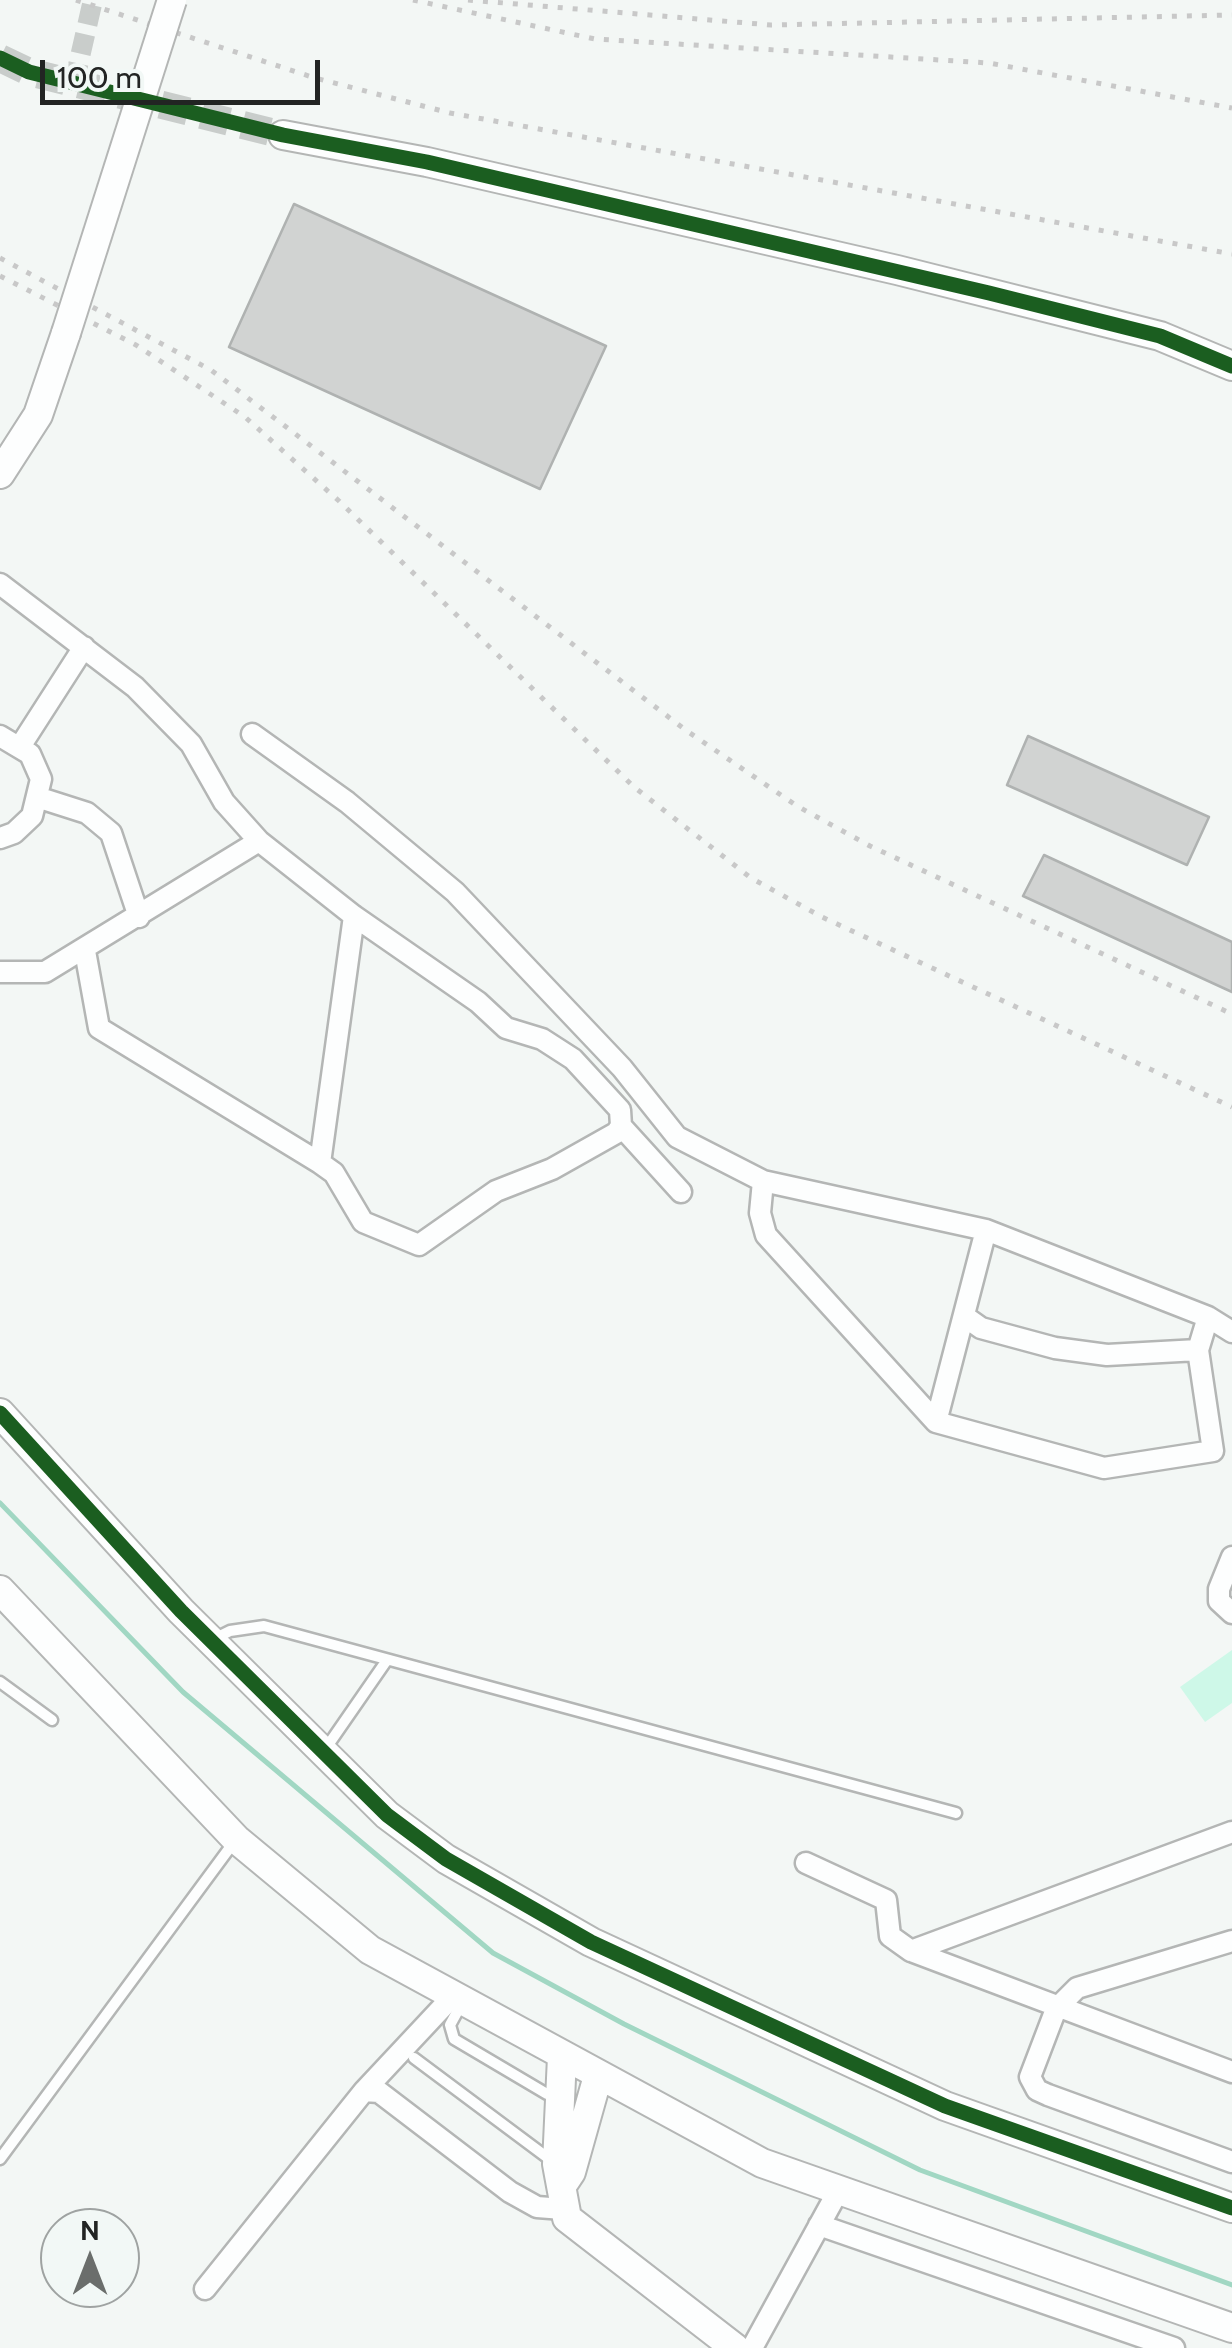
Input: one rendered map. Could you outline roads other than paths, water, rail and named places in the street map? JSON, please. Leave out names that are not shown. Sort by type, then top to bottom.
[{"type":"street","points":[[0,474],[38,415],[172,0]]},
{"type":"street","points":[[282,135],[426,162],[971,288],[1160,336],[1232,366]]},
{"type":"street","points":[[0,584],[135,687],[191,744],[224,802],[259,841],[354,916],[478,1002],[506,1028],[542,1040],[574,1059],[620,1110],[621,1126],[681,1192]]},
{"type":"street","points":[[21,745],[84,647]]},
{"type":"street","points":[[252,734],[347,802],[455,892],[622,1068],[677,1137],[763,1180],[986,1230],[1208,1318],[1232,1332]]},
{"type":"street","points":[[0,736],[21,745],[37,766],[40,798],[24,826],[0,838]]},
{"type":"street","points":[[40,798],[87,813],[112,833],[139,917]]},
{"type":"street","points":[[0,972],[45,972],[259,841]]},
{"type":"street","points":[[320,1162],[354,916]]},
{"type":"street","points":[[85,951],[98,1028],[320,1162],[334,1173],[363,1222],[426,1244],[451,1221],[496,1192],[585,1152],[621,1126]]},
{"type":"street","points":[[763,1180],[760,1213],[766,1235],[936,1422],[1104,1468],[1222,1450],[1198,1350],[1208,1318]]},
{"type":"street","points":[[936,1422],[986,1230]]},
{"type":"street","points":[[964,1316],[981,1328],[1055,1348],[1108,1356],[1198,1350]]},
{"type":"street","points":[[0,1413],[211,1640],[388,1814],[446,1859],[591,1942],[945,2106],[1232,2208]]},
{"type":"street","points":[[1232,1557],[1219,1600],[1232,1613]]},
{"type":"street","points":[[0,1590],[236,1839],[370,1950],[562,2058],[762,2163],[837,2193],[1232,2328]]},
{"type":"street","points":[[911,1952],[1232,1832]]},
{"type":"street","points":[[806,1864],[886,1900],[890,1936],[911,1952],[1232,2072]]},
{"type":"street","points":[[1232,1941],[1077,1988],[1056,2009],[1030,2077],[1037,2090],[1232,2162]]},
{"type":"street","points":[[205,2289],[364,2091],[457,2000]]},
{"type":"street","points":[[562,2058],[560,2186],[577,2227],[736,2348]]},
{"type":"street","points":[[364,2091],[379,2092],[510,2192],[538,2207],[572,2172],[598,2076]]},
{"type":"street","points":[[752,2348],[837,2193]]},
{"type":"street","points":[[819,2225],[1174,2348]]},
{"type":"lane","points":[[211,1640],[230,1631],[264,1626],[956,1813]]},
{"type":"lane","points":[[324,1752],[386,1660]]},
{"type":"lane","points":[[0,1682],[52,1720]]},
{"type":"lane","points":[[0,2159],[236,1839]]},
{"type":"lane","points":[[457,2000],[450,2024],[454,2038],[547,2094]]},
{"type":"lane","points":[[414,2058],[560,2186]]},
{"type":"waterway","points":[[0,1503],[183,1692],[493,1953],[624,2024],[920,2170],[1232,2285]]},
{"type":"tunnel","points":[[74,83],[93,0]]},
{"type":"tunnel","points":[[0,58],[29,72],[283,135]]},
{"type":"railway","points":[[76,0],[315,78],[450,113],[1232,254]]},
{"type":"railway","points":[[413,0],[595,39],[989,63],[1232,108]]},
{"type":"railway","points":[[468,0],[771,25],[1232,15]]},
{"type":"railway","points":[[0,258],[211,370],[687,731],[797,806],[870,846],[1232,1014]]},
{"type":"railway","points":[[0,276],[136,345],[245,417],[339,501],[634,787],[751,878],[822,917],[1232,1107]]}]
